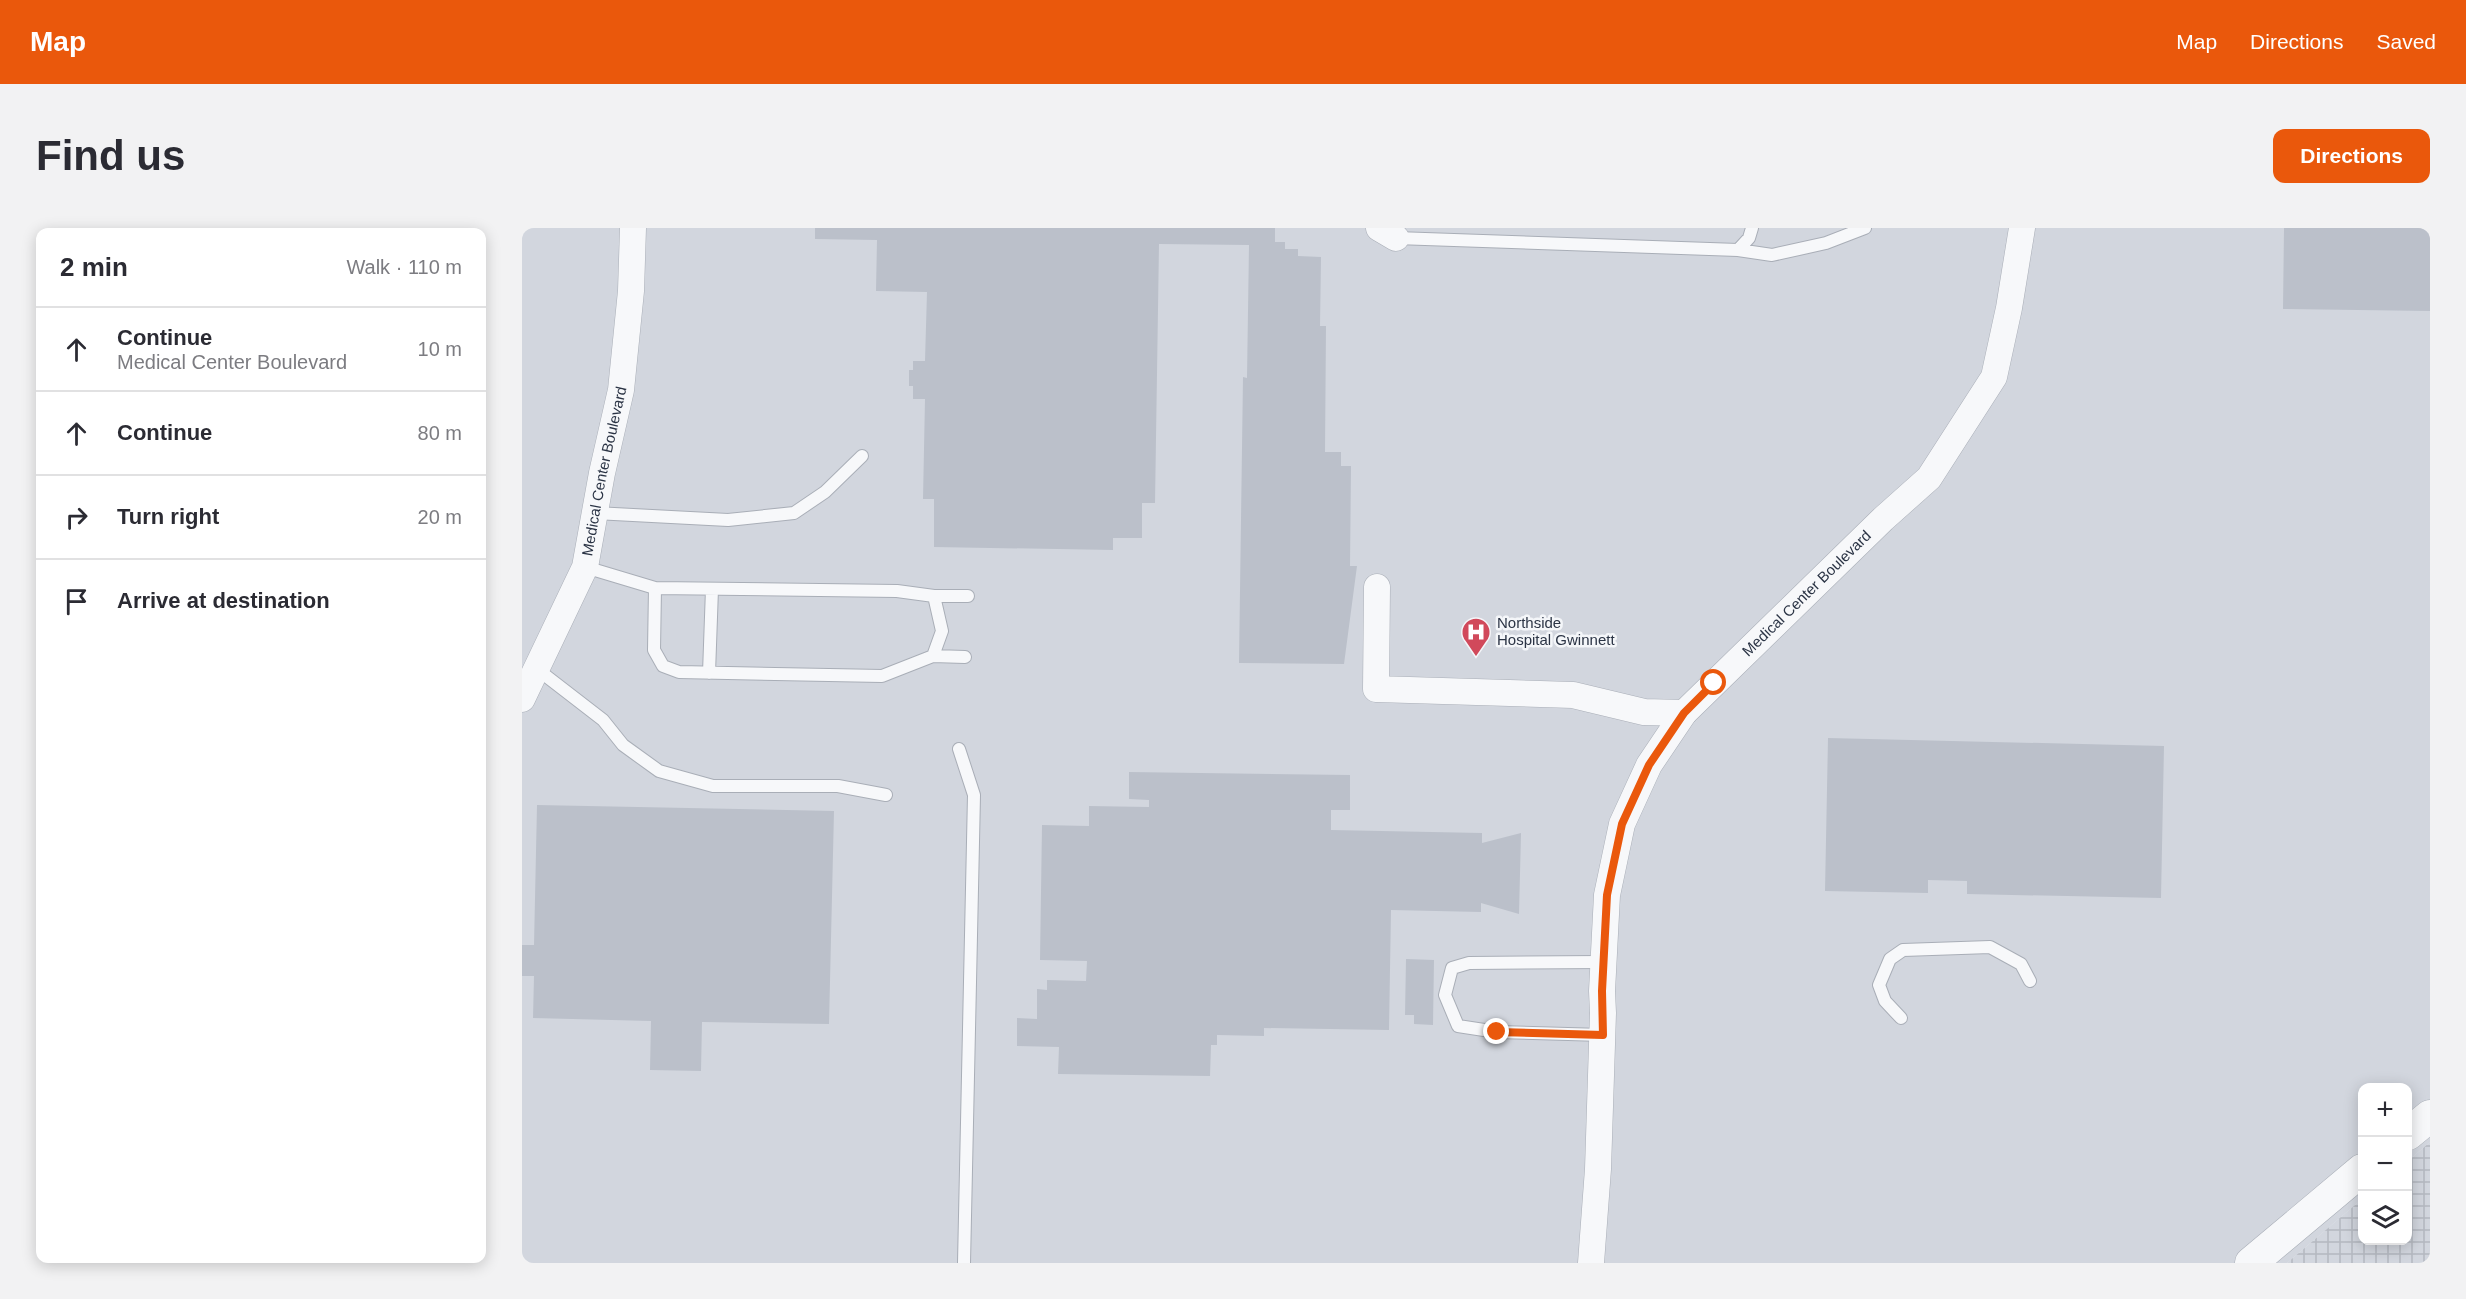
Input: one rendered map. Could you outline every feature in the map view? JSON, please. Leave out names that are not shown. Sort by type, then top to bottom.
[{"type":"street","name":"Medical Center Boulevard","points":[[527,686],[585,567],[621,390],[631,291],[633,228]]},
{"type":"street","name":"Medical Center Boulevard","points":[[1591,1263],[1598,1169],[1607,895],[1622,824],[1649,765],[1684,713],[1883,519],[1929,478],[1994,377],[2009,308],[2022,228]]},
{"type":"street","points":[[1377,587],[1376,689],[1573,695],[1644,712],[1684,713]]},
{"type":"street","points":[[2412,1131],[2430,1116]]},
{"type":"street","points":[[2250,1263],[2358,1173]]},
{"type":"lane","points":[[1483,242],[1484,228]]},
{"type":"lane","points":[[1738,250],[1749,238],[1752,228]]},
{"type":"lane","points":[[1390,231],[1483,242],[1738,250],[1772,255],[1826,243],[1864,228]]},
{"type":"lane","points":[[595,513],[728,520],[794,513],[825,492],[862,456]]},
{"type":"lane","points":[[585,567],[655,588],[897,591],[934,597],[968,596]]},
{"type":"lane","points":[[655,588],[654,650],[663,666],[679,672],[882,676],[933,656],[966,657]]},
{"type":"lane","points":[[709,673],[712,589]]},
{"type":"lane","points":[[933,656],[942,631],[934,597]]},
{"type":"lane","points":[[527,686],[603,720],[623,745],[659,771],[713,786],[838,786],[886,795]]},
{"type":"lane","points":[[958,749],[974,795],[964,1263]]},
{"type":"lane","points":[[1901,1018],[1885,1001],[1879,985],[1890,959],[1903,950],[1990,947],[2021,964],[2030,981]]},
{"type":"lane","points":[[1603,962],[1469,963],[1452,968],[1445,996],[1458,1026],[1497,1032],[1603,1035]]},
{"type":"shaded area","name":"Northside Hospital Gwinnett","points":[[522,228],[2430,228],[2430,1142],[2412,1158],[2412,1083],[2358,1083],[2358,1202],[2287,1263],[522,1263]]},
{"type":"shaded area","points":[[2430,1142],[2430,1263],[2287,1263],[2358,1202],[2358,1245],[2412,1245],[2412,1158]]},
{"type":"building","points":[[815,228],[1275,228],[1275,242],[1285,242],[1285,249],[1298,249],[1298,256],[1321,257],[1320,326],[1326,326],[1325,452],[1341,452],[1341,466],[1351,466],[1350,566],[1357,566],[1344,664],[1239,663],[1243,377],[1247,378],[1249,245],[1159,244],[1155,503],[1142,503],[1142,538],[1113,538],[1113,550],[934,547],[934,499],[923,499],[925,399],[913,399],[913,386],[909,386],[909,370],[913,370],[913,361],[925,361],[927,292],[876,291],[877,240],[815,239]]},
{"type":"building","points":[[2284,228],[2430,228],[2430,311],[2283,309]]},
{"type":"building","points":[[1828,738],[2164,746],[2161,898],[1967,894],[1967,881],[1928,880],[1928,893],[1825,891]]},
{"type":"building","points":[[1129,772],[1350,775],[1350,810],[1331,810],[1331,830],[1482,833],[1482,843],[1521,833],[1519,914],[1481,903],[1481,912],[1391,910],[1389,1030],[1264,1028],[1264,1036],[1217,1035],[1217,1045],[1211,1045],[1210,1076],[1058,1074],[1059,1047],[1017,1046],[1017,1018],[1037,1019],[1037,989],[1047,990],[1047,980],[1086,981],[1087,961],[1040,960],[1042,825],[1089,826],[1089,806],[1149,807],[1149,800],[1129,799]]},
{"type":"building","points":[[537,805],[834,811],[829,1024],[702,1022],[701,1071],[650,1070],[651,1021],[533,1018],[534,976],[522,976],[522,945],[534,945]]},
{"type":"building","points":[[1406,959],[1434,960],[1433,1025],[1414,1024],[1414,1015],[1405,1015]]},
{"type":"place","name":"Northside Hospital Gwinnett","points":[[1476,658]]},
{"type":"route","points":[[1497,1032],[1603,1035],[1602,991],[1607,895],[1622,824],[1649,765],[1684,713],[1714,683]]}]
